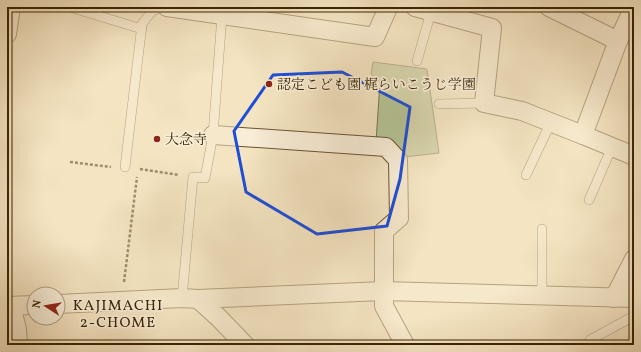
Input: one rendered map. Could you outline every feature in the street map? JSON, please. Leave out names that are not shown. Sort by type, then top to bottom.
[{"type":"street","points":[[7,34],[11,7]]},
{"type":"street","points":[[167,7],[375,37],[387,10],[386,7]]},
{"type":"street","points":[[549,7],[618,41]]},
{"type":"street","points":[[583,135],[618,41],[634,7]]},
{"type":"street","points":[[423,9],[492,28],[484,103],[522,111],[634,156]]},
{"type":"street","points":[[213,135],[386,147],[398,160],[399,218],[384,231],[383,291],[384,306],[405,345]]},
{"type":"street","points":[[614,298],[634,259]]},
{"type":"street","points":[[66,304],[383,291],[634,298]]},
{"type":"street","points":[[190,298],[218,317],[244,345]]},
{"type":"street","points":[[18,345],[17,329],[9,306],[26,305]]},
{"type":"lane","points":[[125,167],[142,24],[152,11],[162,7]]},
{"type":"lane","points":[[72,8],[142,29]]},
{"type":"lane","points":[[417,61],[423,9]]},
{"type":"lane","points":[[190,298],[193,177],[205,178],[213,135],[222,15]]},
{"type":"lane","points":[[439,104],[484,103]]},
{"type":"lane","points":[[526,175],[550,122]]},
{"type":"lane","points":[[589,200],[612,147]]},
{"type":"lane","points":[[542,229],[542,296]]},
{"type":"lane","points":[[590,340],[634,316]]},
{"type":"path","points":[[122,301],[137,177]]},
{"type":"highlighted area","points":[[342,72],[410,107],[400,179],[387,226],[317,234],[246,192],[234,131],[273,75]]},
{"type":"green space","points":[[373,62],[427,69],[439,153],[404,157],[376,142],[380,82],[371,74]]},
{"type":"place","name":"認定こども園 梶らいこうじ学園","points":[[269,84]]},
{"type":"place","name":"大念寺","points":[[157,139]]},
{"type":"district","name":"KAJIMACHI 2-CHOME","points":[[118,314]]}]
